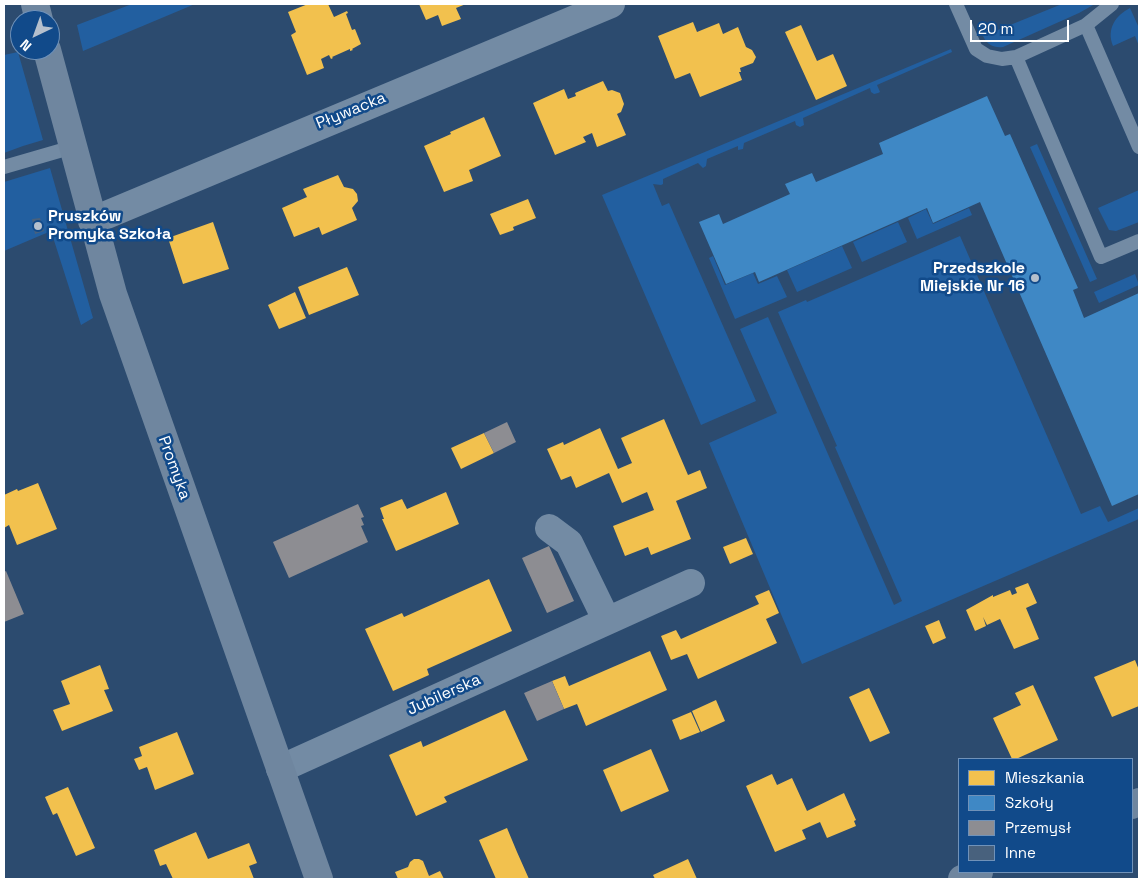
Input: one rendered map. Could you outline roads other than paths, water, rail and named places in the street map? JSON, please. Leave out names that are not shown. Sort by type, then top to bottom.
[{"type":"street","name":"Pływacka","points":[[92,221],[611,4]]},
{"type":"street","name":"Promyka","points":[[50,60],[113,294],[319,879]]},
{"type":"street","points":[[549,528],[569,543],[607,621]]},
{"type":"street","name":"Jubilerska","points":[[280,769],[691,583]]},
{"type":"street","points":[[962,879],[977,873]]},
{"type":"lane","points":[[956,4],[979,52],[1002,59],[1016,57],[1086,25],[1112,4]]},
{"type":"lane","points":[[1086,25],[1139,147]]},
{"type":"lane","points":[[1016,57],[1101,257],[1139,241]]},
{"type":"lane","points":[[4,167],[73,147]]},
{"type":"place","name":"Pruszków Promyka Szkoła","points":[[38,226]]},
{"type":"place","name":"Przedszkole Miejskie Nr 16","points":[[1035,278]]}]
